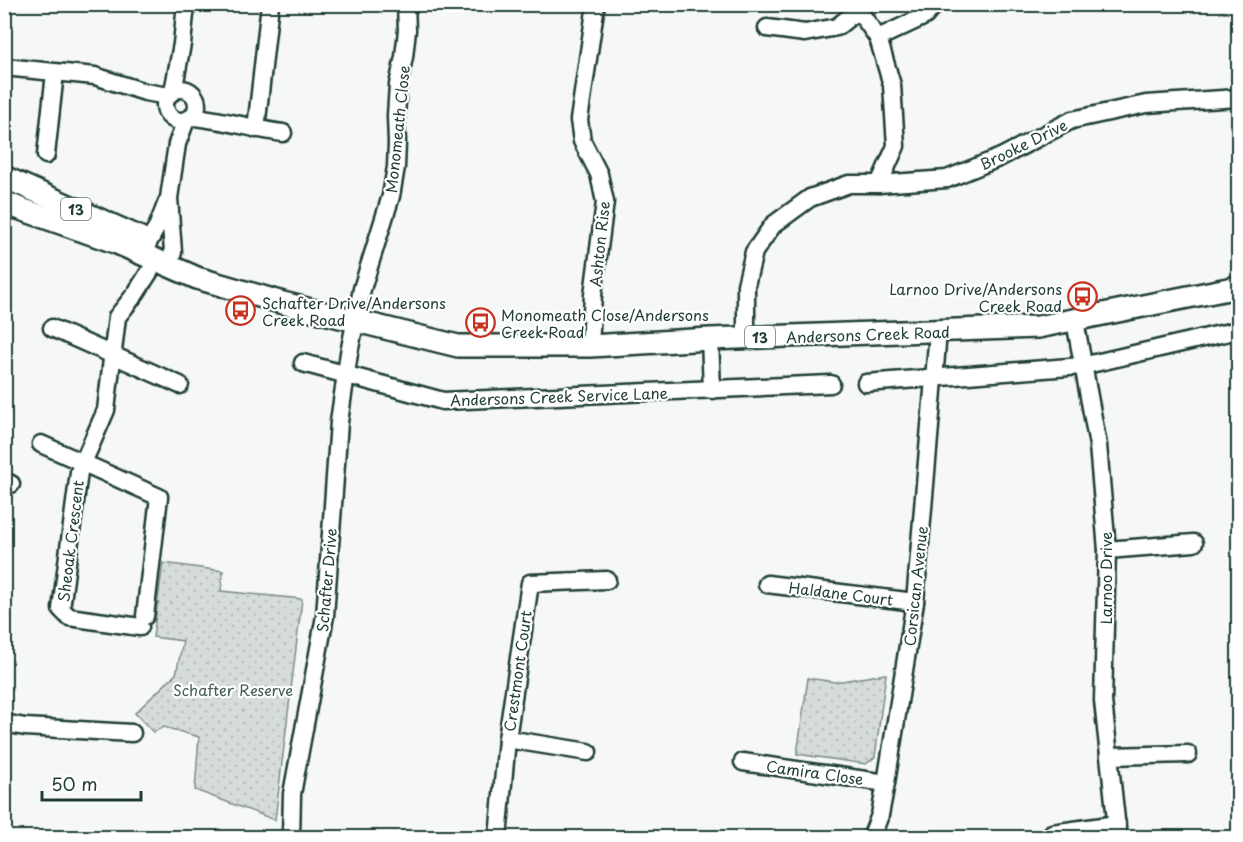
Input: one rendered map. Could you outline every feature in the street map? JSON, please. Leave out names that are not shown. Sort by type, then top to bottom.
[{"type":"main road","name":"Andersons Creek Road","points":[[4,177],[158,255],[197,278],[283,303],[458,346],[590,346],[710,339],[1038,327],[1239,287]]},
{"type":"main road","name":"Andersons Creek Road","points":[[4,202],[158,255]]},
{"type":"street","points":[[158,255],[177,144],[186,4]]},
{"type":"street","points":[[256,129],[270,4]]},
{"type":"street","name":"Monomeath Close","points":[[354,321],[391,196],[396,167],[396,116],[398,85],[407,30],[406,4]]},
{"type":"street","name":"Ashton Rise","points":[[590,346],[593,295],[605,202],[599,174],[582,141],[579,120],[596,4]]},
{"type":"street","points":[[878,38],[925,16],[935,4]]},
{"type":"street","points":[[767,28],[805,33],[837,27],[856,7],[878,38],[892,85],[896,146],[879,184]]},
{"type":"street","points":[[4,67],[95,76],[114,82],[130,93],[256,129],[283,133]]},
{"type":"street","points":[[46,155],[55,73]]},
{"type":"street","name":"Brooke Drive","points":[[746,338],[746,285],[754,252],[772,225],[810,198],[849,184],[947,179],[1001,157],[1072,120],[1146,104],[1239,98]]},
{"type":"street","name":"Sheoak Crescent","points":[[41,444],[83,463],[159,497],[142,622],[69,617],[62,609],[79,472],[83,463],[106,410],[117,317],[136,293],[158,255],[158,225],[169,198]]},
{"type":"street","name":"Schafter Drive","points":[[291,837],[292,794],[325,616],[339,422],[354,321]]},
{"type":"street","name":"Larnoo Drive","points":[[1075,321],[1098,445],[1107,550],[1103,701],[1117,831]]},
{"type":"street","points":[[52,328],[180,385]]},
{"type":"street","points":[[866,383],[1082,366],[1239,330]]},
{"type":"street","name":"Corsican Avenue","points":[[871,837],[880,815],[886,783],[915,602],[938,332]]},
{"type":"street","points":[[710,339],[712,390]]},
{"type":"street","name":"Andersons Creek Service Lane","points":[[303,363],[443,400],[831,384]]},
{"type":"street","points":[[1107,550],[1194,543]]},
{"type":"street","name":"Crestmont Court","points":[[498,837],[507,739],[530,583],[607,580]]},
{"type":"street","name":"Haldane Court","points":[[767,584],[915,602]]},
{"type":"street","points":[[4,723],[26,727],[132,733]]},
{"type":"street","points":[[507,739],[588,752]]},
{"type":"street","points":[[1109,756],[1188,754]]},
{"type":"street","name":"Camira Close","points":[[743,762],[886,783]]},
{"type":"street","points":[[1052,834],[1117,831]]},
{"type":"green space","name":"Schafter Reserve","points":[[163,563],[223,571],[221,591],[302,599],[275,820],[195,790],[199,737],[164,727],[153,732],[135,713],[176,674],[183,641],[153,637]]},
{"type":"green space","points":[[886,674],[875,757],[866,764],[797,754],[808,678],[835,682]]},
{"type":"place","name":"Larnoo Drive/Andersons Creek Road","points":[[1083,297]]},
{"type":"place","name":"Schafter Drive/Andersons Creek Road","points":[[241,311]]},
{"type":"place","name":"Monomeath Close/Andersons Creek Road","points":[[480,323]]}]
